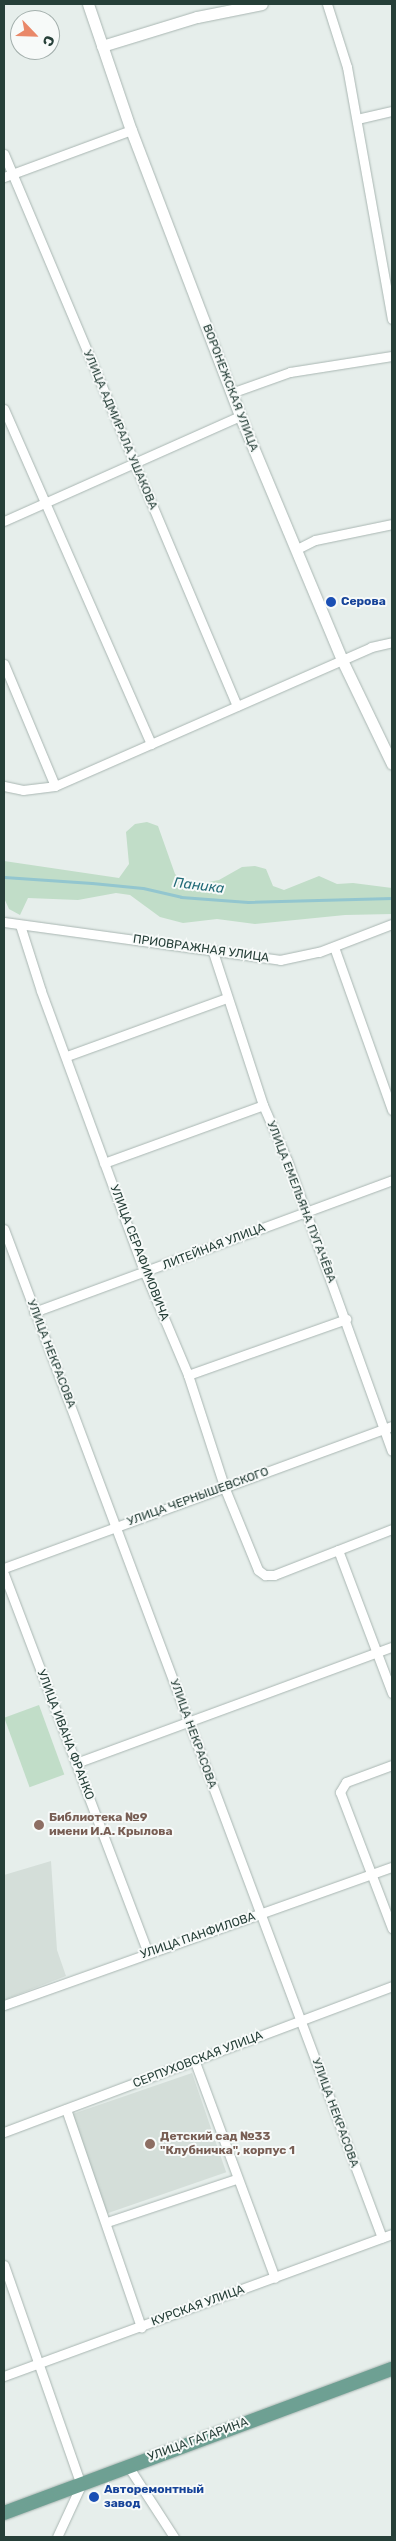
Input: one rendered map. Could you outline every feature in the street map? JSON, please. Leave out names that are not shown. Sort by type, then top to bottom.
[{"type":"main road","name":"УЛИЦА ГАГАРИНА","points":[[4,2513],[392,2368]]},
{"type":"street","name":"ВОРОНЕЖСКАЯ УЛИЦА","points":[[88,4],[131,130],[240,416],[342,660],[392,764]]},
{"type":"street","points":[[102,46],[197,17],[262,4]]},
{"type":"street","points":[[327,4],[347,67],[357,119],[366,188],[391,286],[392,319]]},
{"type":"street","points":[[357,119],[392,110]]},
{"type":"street","points":[[8,176],[131,130]]},
{"type":"street","name":"УЛИЦА АДМИРАЛА УШАКОВА","points":[[4,154],[8,176],[237,706]]},
{"type":"street","points":[[231,393],[290,372],[392,356]]},
{"type":"street","points":[[4,409],[44,504],[151,744]]},
{"type":"street","points":[[4,521],[240,416]]},
{"type":"street","points":[[297,549],[315,540],[392,524]]},
{"type":"street","points":[[4,786],[23,790],[55,786],[371,647],[392,642]]},
{"type":"street","points":[[4,664],[55,786]]},
{"type":"street","name":"ПРИОВРАЖНАЯ УЛИЦА","points":[[4,922],[280,960],[334,947],[392,924]]},
{"type":"street","name":"УЛИЦА СЕРАФИМОВИЧА","points":[[20,925],[41,991],[67,1056],[144,1273],[188,1375],[225,1489],[258,1570],[265,1575],[338,1550]]},
{"type":"street","points":[[334,947],[392,1110]]},
{"type":"street","name":"УЛИЦА ЕМЕЛЬЯНА ПУГАЧЁВА","points":[[213,952],[226,998],[263,1105],[388,1428],[392,1451]]},
{"type":"street","points":[[67,1056],[226,998]]},
{"type":"street","points":[[104,1163],[263,1105]]},
{"type":"street","name":"ЛИТЕЙНАЯ УЛИЦА","points":[[34,1312],[392,1180]]},
{"type":"street","name":"УЛИЦА НЕКРАСОВА","points":[[4,1229],[117,1526],[188,1723],[260,1915],[302,2020],[382,2238]]},
{"type":"street","points":[[188,1375],[346,1319]]},
{"type":"street","name":"УЛИЦА ЧЕРНЫШЕВСКОГО","points":[[4,1568],[388,1428]]},
{"type":"street","points":[[392,1529],[338,1550],[392,1693]]},
{"type":"street","name":"УЛИЦА ИВАНА ФРАНКО","points":[[4,1574],[148,1953]]},
{"type":"street","points":[[76,1763],[392,1647]]},
{"type":"street","points":[[392,1765],[346,1782],[340,1792],[373,1874],[392,1928]]},
{"type":"street","name":"УЛИЦА ПАНФИЛОВА","points":[[4,2005],[392,1867]]},
{"type":"street","name":"СЕРПУХОВСКАЯ УЛИЦА","points":[[4,2132],[195,2062],[392,1986]]},
{"type":"street","points":[[195,2062],[236,2178],[275,2278]]},
{"type":"street","points":[[66,2109],[107,2222],[141,2327]]},
{"type":"street","points":[[107,2222],[236,2178]]},
{"type":"street","name":"КУРСКАЯ УЛИЦА","points":[[4,2376],[392,2234]]},
{"type":"street","points":[[4,2265],[81,2485],[57,2537]]},
{"type":"street","points":[[128,2466],[174,2537]]},
{"type":"shaded area","points":[[51,1861],[57,1950],[66,1976],[4,2000],[4,1875]]},
{"type":"shaded area","name":"Детский сад №33 \"Клубничка\", корпус 1","points":[[192,2073],[226,2172],[106,2214],[72,2114]]},
{"type":"green space","points":[[147,822],[158,826],[175,874],[188,886],[219,880],[242,867],[255,866],[266,869],[273,886],[284,890],[319,876],[337,884],[353,883],[392,888],[392,914],[345,915],[255,924],[217,919],[183,923],[160,917],[130,895],[116,893],[78,900],[28,898],[20,915],[9,909],[4,898],[4,861],[119,878],[129,864],[126,832],[135,824]]},
{"type":"green space","points":[[39,1705],[64,1775],[30,1787],[4,1718]]},
{"type":"waterway","name":"Паника","points":[[4,877],[143,888],[181,897],[248,902],[392,898]]},
{"type":"place","name":"Серова","points":[[331,602]]},
{"type":"place","name":"Библиотека №9 имени И.А. Крылова","points":[[39,1825]]},
{"type":"place","name":"Детский сад №33 \"Клубничка\", корпус 1","points":[[150,2144]]},
{"type":"place","name":"Авторемонтный завод","points":[[94,2497]]}]
